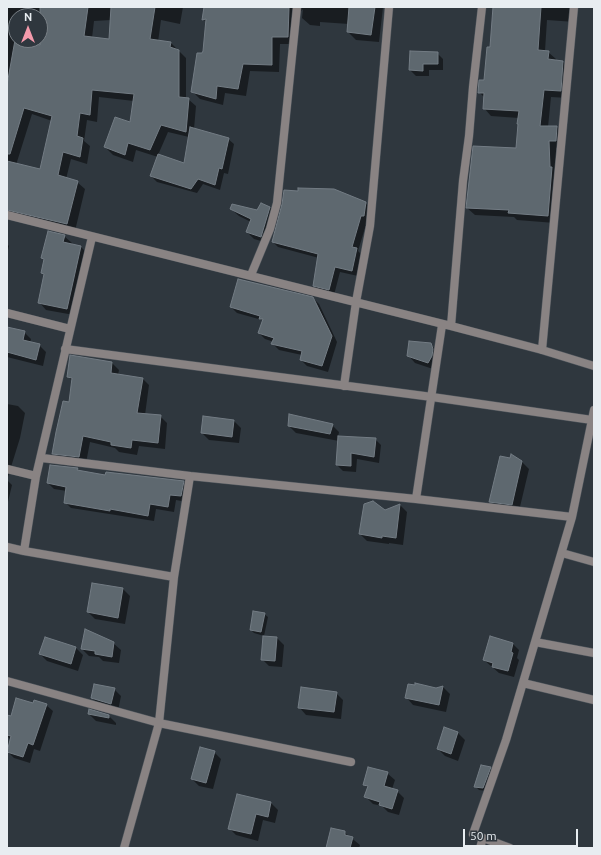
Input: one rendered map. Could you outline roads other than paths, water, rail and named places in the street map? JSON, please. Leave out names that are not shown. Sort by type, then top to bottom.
[{"type":"street","points":[[251,275],[270,229],[276,203],[297,7]]},
{"type":"street","points":[[344,386],[356,302],[370,226],[389,7]]},
{"type":"street","points":[[451,326],[463,181],[470,136],[473,87],[482,7]]},
{"type":"street","points":[[542,350],[574,7]]},
{"type":"street","points":[[7,215],[251,275],[442,325],[451,326],[542,350],[594,366]]},
{"type":"street","points":[[24,551],[36,476],[42,458],[65,350],[92,236]]},
{"type":"street","points":[[7,313],[70,329]]},
{"type":"street","points":[[416,499],[442,325]]},
{"type":"street","points":[[65,350],[432,397],[592,420]]},
{"type":"street","points":[[510,848],[473,834],[506,740],[562,553],[572,517],[594,410]]},
{"type":"street","points":[[42,458],[190,476],[416,499],[572,517]]},
{"type":"street","points":[[7,469],[36,476]]},
{"type":"street","points":[[124,848],[159,722],[174,577],[190,476]]},
{"type":"street","points":[[7,547],[174,577]]},
{"type":"street","points":[[562,553],[594,562]]},
{"type":"street","points":[[536,642],[594,653]]},
{"type":"street","points":[[7,681],[159,722],[350,762]]},
{"type":"street","points":[[523,683],[594,700]]},
{"type":"street","points":[[480,848],[483,838]]}]
